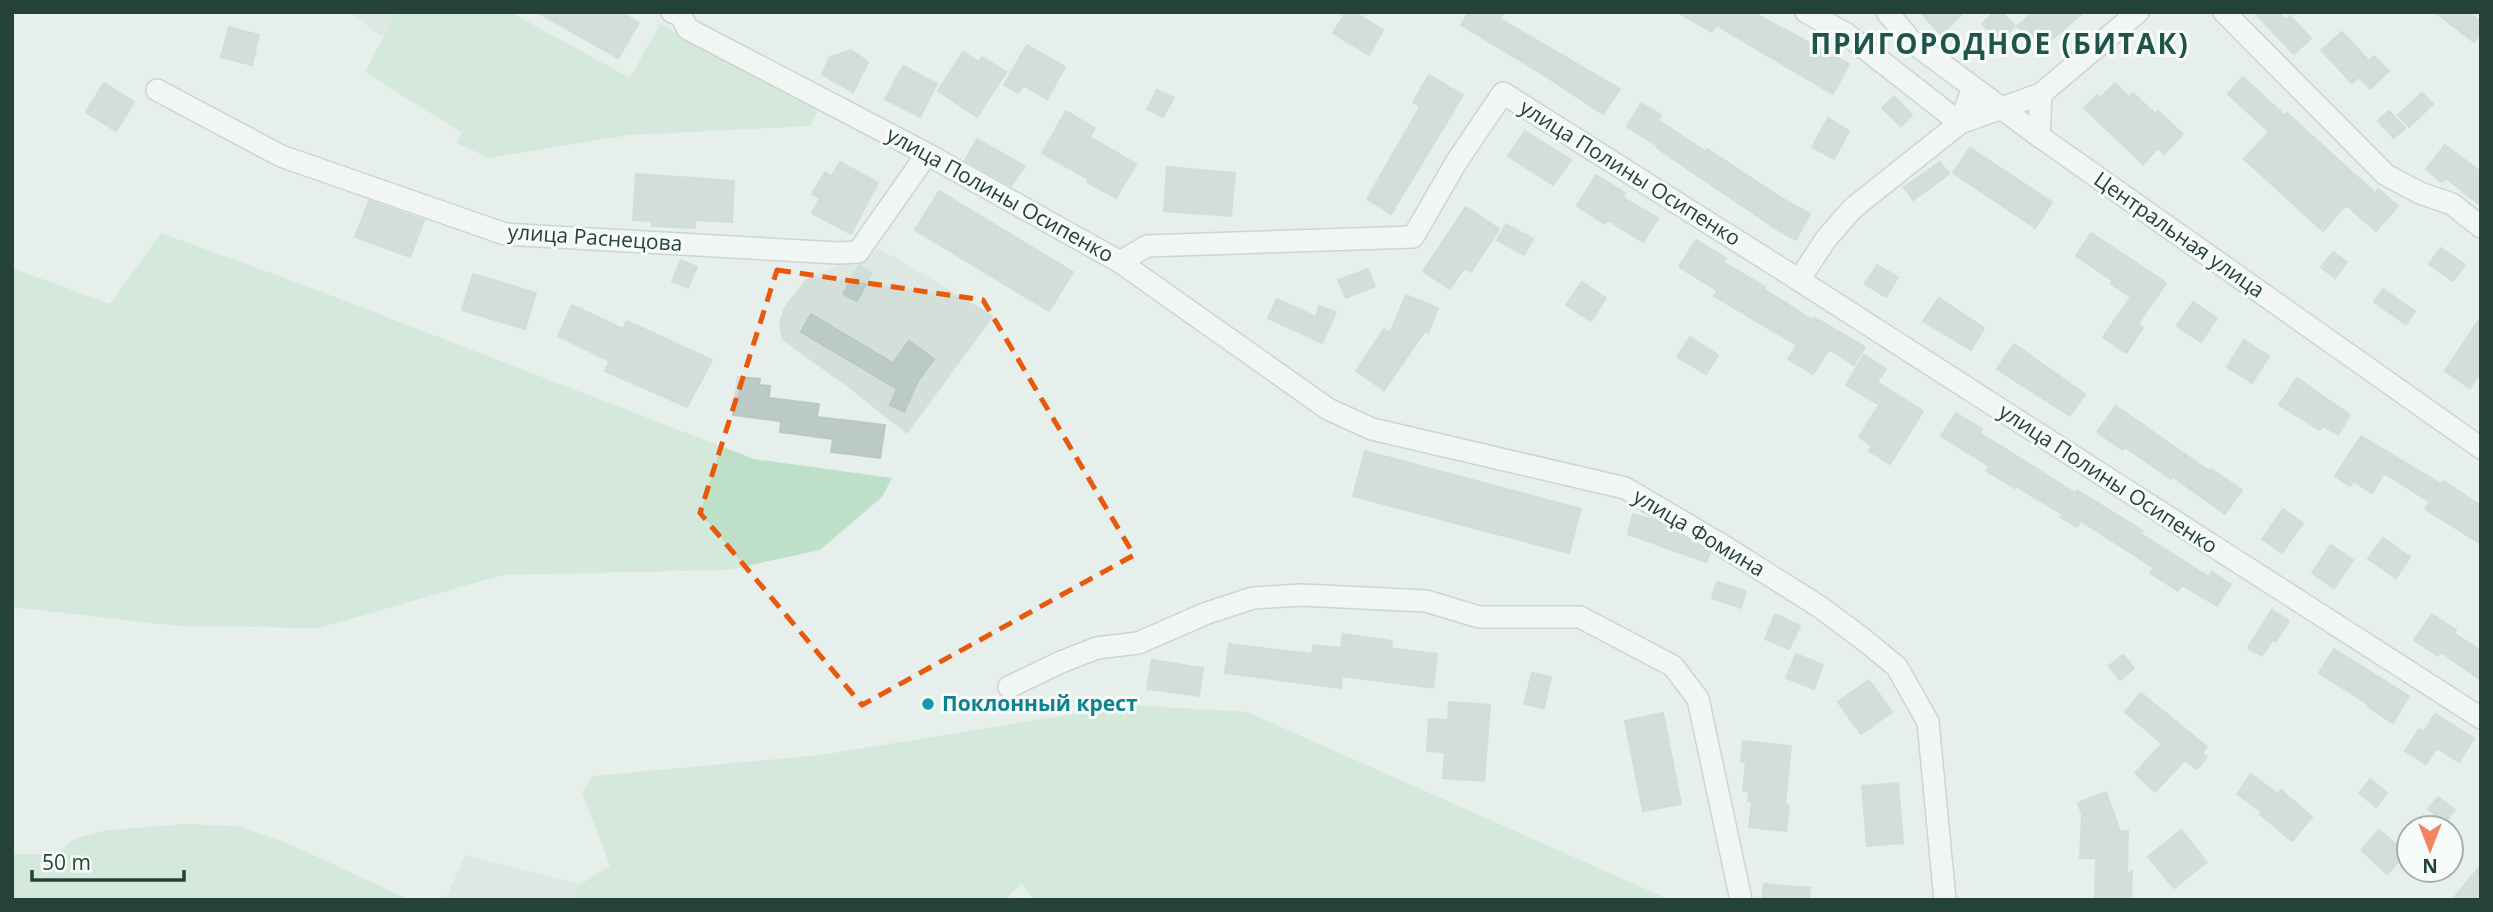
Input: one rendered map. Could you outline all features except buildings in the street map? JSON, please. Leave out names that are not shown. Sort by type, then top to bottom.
[{"type":"street","name":"улица Полины Осипенко","points":[[671,12],[680,13],[688,29],[927,154],[1120,262],[1147,246],[1413,237],[1457,161],[1503,93],[2481,718]]},
{"type":"street","points":[[1806,12],[1845,33],[1961,123]]},
{"type":"street","name":"Центральная улица","points":[[1887,12],[1912,42],[2001,109],[2481,448]]},
{"type":"street","points":[[1799,280],[1826,239],[1853,208],[1961,123],[2041,94],[2138,12]]},
{"type":"street","points":[[2224,12],[2386,175],[2420,193],[2452,204],[2481,227]]},
{"type":"street","points":[[1961,123],[1973,88]]},
{"type":"street","name":"улица Раснецова","points":[[157,90],[281,156],[505,234],[858,252],[927,154]]},
{"type":"street","points":[[2039,136],[2041,94]]},
{"type":"street","name":"улица Фомина","points":[[1120,262],[1328,409],[1372,429],[1625,488],[1717,541],[1820,607],[1863,639],[1897,667],[1928,722],[1945,900]]},
{"type":"street","points":[[1009,687],[1097,648],[1138,643],[1208,613],[1253,598],[1301,595],[1426,601],[1479,617],[1580,617],[1673,666],[1698,699],[1741,900]]},
{"type":"highlighted area","points":[[777,270],[983,300],[1134,555],[862,705],[700,513]]},
{"type":"shaded area","points":[[349,12],[396,12],[382,37]]},
{"type":"shaded area","points":[[880,249],[994,316],[907,434],[782,340],[779,323],[784,307],[806,279]]},
{"type":"shaded area","points":[[465,855],[581,884],[574,900],[445,900]]},
{"type":"green space","points":[[396,12],[510,12],[630,78],[660,24],[819,109],[810,126],[629,135],[489,158],[457,143],[462,133],[365,72]]},
{"type":"green space","points":[[161,233],[322,292],[754,459],[892,478],[882,497],[820,550],[728,570],[502,575],[319,628],[178,626],[12,607],[12,268],[110,304]]},
{"type":"green space","points":[[1128,705],[1247,712],[1670,900],[1034,900],[1022,883],[1005,900],[574,900],[581,884],[610,866],[582,792],[593,776],[821,755]]},
{"type":"green space","points":[[185,824],[237,826],[287,843],[410,900],[12,900],[12,854],[56,854],[74,839],[108,830]]},
{"type":"place","name":"Поклонный крест","points":[[928,704]]},
{"type":"district","name":"ПРИГОРОДНОЕ (БИТАК)","points":[[2000,44]]}]
